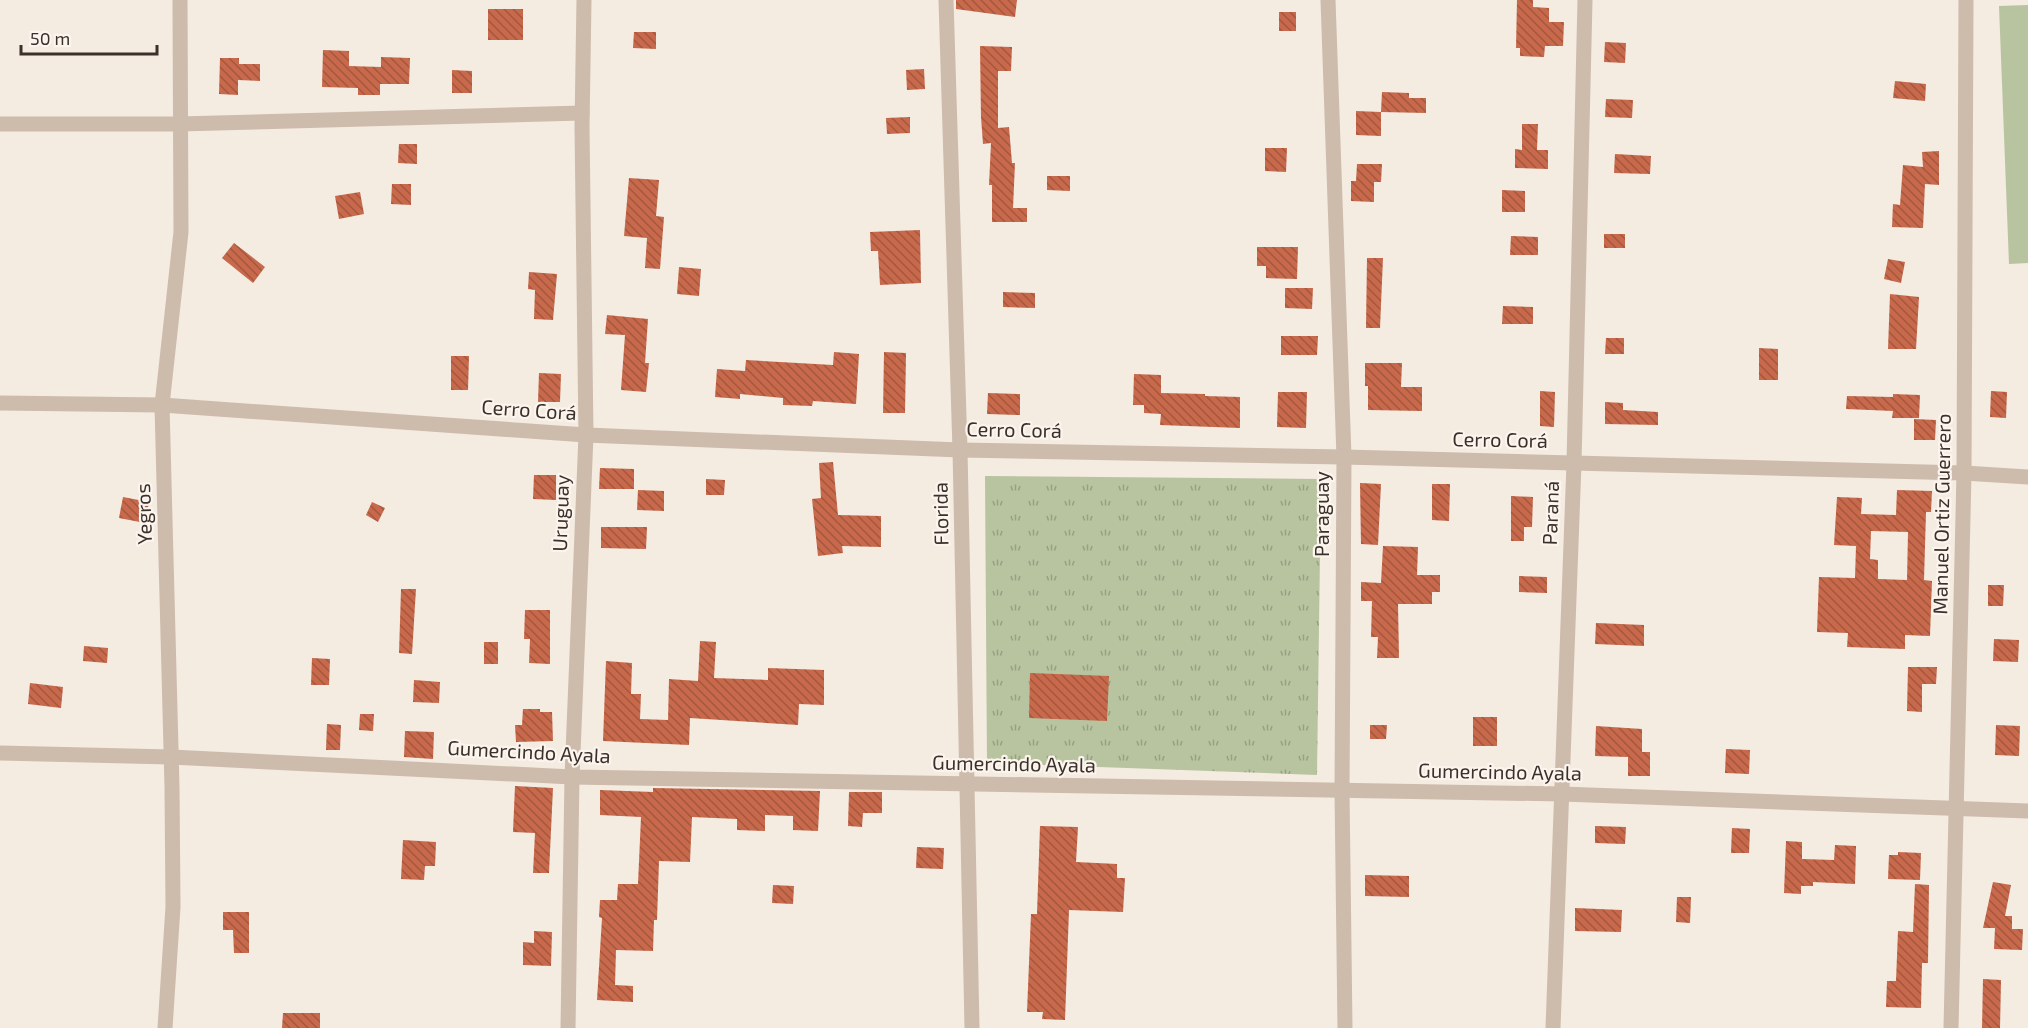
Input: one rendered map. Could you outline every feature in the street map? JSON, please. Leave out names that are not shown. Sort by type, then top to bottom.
[{"type":"street","name":"Yegros","points":[[165,1028],[173,907],[162,405],[181,232],[180,0]]},
{"type":"street","name":"Uruguay","points":[[568,1028],[572,777],[586,435],[582,113],[584,0]]},
{"type":"street","name":"Florida","points":[[946,0],[960,450],[972,1028]]},
{"type":"street","name":"Paraguay","points":[[1328,0],[1344,457],[1342,791],[1345,1028]]},
{"type":"street","name":"Paraná","points":[[1554,1028],[1574,463],[1585,0]]},
{"type":"street","name":"Manuel Ortiz Guerrero","points":[[1951,1028],[1964,473],[1966,0]]},
{"type":"street","points":[[0,124],[179,124],[582,113]]},
{"type":"street","name":"Cerro Corá","points":[[0,403],[162,405],[586,435],[960,450],[1344,457],[1964,473],[2028,477]]},
{"type":"street","name":"Gumercindo Ayala","points":[[0,753],[171,757],[572,777],[1562,794],[2028,811]]},
{"type":"green space","points":[[2028,5],[2028,263],[2009,264],[1999,6]]},
{"type":"green space","points":[[985,476],[1321,479],[1317,775],[987,763]]},
{"type":"building","points":[[956,0],[1017,0],[1015,17],[956,9]]},
{"type":"building","points":[[1517,0],[1533,0],[1533,7],[1549,8],[1549,22],[1564,22],[1563,46],[1545,46],[1544,57],[1520,56],[1520,48],[1516,48]]},
{"type":"building","points":[[488,9],[523,9],[523,40],[488,40]]},
{"type":"building","points":[[1279,12],[1296,12],[1296,31],[1279,31]]},
{"type":"building","points":[[634,32],[656,32],[656,49],[633,48]]},
{"type":"building","points":[[1605,42],[1626,43],[1625,63],[1604,62]]},
{"type":"building","points":[[980,46],[1012,47],[1011,71],[998,71],[998,128],[1009,127],[1012,163],[1015,163],[1013,208],[1027,208],[1027,222],[992,222],[992,185],[989,185],[991,143],[983,144]]},
{"type":"building","points":[[323,50],[349,51],[349,66],[381,67],[381,57],[410,58],[409,84],[380,84],[380,95],[358,95],[358,88],[322,87]]},
{"type":"building","points":[[220,58],[239,58],[239,64],[260,64],[260,81],[238,80],[238,95],[219,94]]},
{"type":"building","points":[[924,69],[925,89],[907,90],[906,70]]},
{"type":"building","points":[[452,70],[472,71],[472,93],[452,93]]},
{"type":"building","points":[[1895,81],[1926,84],[1925,101],[1893,98]]},
{"type":"building","points":[[1382,92],[1409,93],[1409,98],[1426,98],[1426,113],[1381,112]]},
{"type":"building","points":[[1606,99],[1633,100],[1632,118],[1605,117]]},
{"type":"building","points":[[1356,111],[1381,112],[1381,136],[1356,135]]},
{"type":"building","points":[[910,117],[910,133],[887,134],[886,118]]},
{"type":"building","points":[[1522,124],[1538,124],[1537,150],[1548,150],[1548,169],[1515,168],[1515,149],[1522,150]]},
{"type":"building","points":[[399,144],[417,144],[417,164],[398,163]]},
{"type":"building","points":[[1265,148],[1287,148],[1286,172],[1265,171]]},
{"type":"building","points":[[1939,151],[1939,185],[1925,184],[1923,228],[1892,227],[1893,204],[1900,205],[1903,165],[1923,167],[1922,152]]},
{"type":"building","points":[[1615,154],[1651,156],[1650,174],[1614,173]]},
{"type":"building","points":[[1357,164],[1382,164],[1381,182],[1374,182],[1374,202],[1351,201],[1351,181],[1356,181]]},
{"type":"building","points":[[1047,176],[1070,176],[1070,191],[1047,190]]},
{"type":"building","points":[[629,178],[659,180],[656,216],[664,217],[660,269],[645,268],[647,238],[624,236]]},
{"type":"building","points":[[392,184],[411,184],[411,205],[391,204]]},
{"type":"building","points":[[1502,190],[1525,191],[1525,212],[1502,212]]},
{"type":"building","points":[[360,192],[364,214],[339,219],[335,196]]},
{"type":"building","points":[[920,230],[921,283],[880,285],[878,251],[871,251],[870,232]]},
{"type":"building","points":[[1604,234],[1625,234],[1625,248],[1604,248]]},
{"type":"building","points":[[1511,236],[1538,237],[1538,255],[1510,255]]},
{"type":"building","points":[[234,243],[265,267],[253,283],[222,258]]},
{"type":"building","points":[[1257,247],[1298,247],[1297,279],[1266,278],[1266,266],[1257,266]]},
{"type":"building","points":[[1367,258],[1383,258],[1380,328],[1366,328]]},
{"type":"building","points":[[1888,259],[1905,262],[1901,283],[1884,279]]},
{"type":"building","points":[[679,267],[701,269],[699,296],[677,294]]},
{"type":"building","points":[[529,272],[557,274],[553,320],[534,319],[535,290],[528,289]]},
{"type":"building","points":[[1285,288],[1313,288],[1312,309],[1285,308]]},
{"type":"building","points":[[1003,292],[1035,293],[1035,308],[1003,307]]},
{"type":"building","points":[[1890,294],[1919,297],[1916,349],[1888,349]]},
{"type":"building","points":[[1503,306],[1533,307],[1533,324],[1502,324]]},
{"type":"building","points":[[607,315],[648,319],[645,363],[649,363],[646,392],[621,390],[625,335],[605,334]]},
{"type":"building","points":[[1281,336],[1318,336],[1317,355],[1281,355]]},
{"type":"building","points":[[1606,338],[1624,338],[1624,354],[1605,354]]},
{"type":"building","points":[[1759,348],[1778,349],[1778,380],[1759,380]]},
{"type":"building","points":[[834,352],[859,354],[856,404],[813,401],[812,406],[783,405],[783,398],[740,394],[740,399],[715,397],[717,369],[745,371],[746,360],[833,365]]},
{"type":"building","points":[[884,352],[906,353],[905,413],[883,413]]},
{"type":"building","points":[[451,356],[469,356],[468,390],[451,390]]},
{"type":"building","points":[[1365,363],[1402,363],[1401,387],[1422,387],[1422,411],[1368,410]]},
{"type":"building","points":[[539,373],[561,374],[560,402],[538,402]]},
{"type":"building","points":[[1134,374],[1161,375],[1161,393],[1240,397],[1240,428],[1160,425],[1161,414],[1144,413],[1144,405],[1133,405]]},
{"type":"building","points":[[1540,391],[1555,392],[1554,427],[1540,426]]},
{"type":"building","points":[[1991,391],[2007,392],[2006,418],[1990,417]]},
{"type":"building","points":[[1278,392],[1307,392],[1306,428],[1277,427]]},
{"type":"building","points":[[988,393],[1020,394],[1020,415],[987,414]]},
{"type":"building","points":[[1893,394],[1920,395],[1919,418],[1892,418],[1893,411],[1846,409],[1847,396],[1893,397]]},
{"type":"building","points":[[1605,402],[1623,403],[1623,410],[1658,412],[1658,425],[1605,424]]},
{"type":"building","points":[[1914,419],[1936,420],[1935,440],[1914,440]]},
{"type":"building","points":[[833,462],[838,515],[881,516],[881,547],[842,546],[843,553],[818,556],[812,499],[821,498],[819,463]]},
{"type":"building","points":[[600,468],[634,469],[634,489],[599,489]]},
{"type":"building","points":[[534,475],[556,475],[556,500],[533,499]]},
{"type":"building","points":[[706,479],[725,480],[724,495],[706,495]]},
{"type":"building","points":[[1360,483],[1381,484],[1378,545],[1361,544]]},
{"type":"building","points":[[1432,484],[1450,484],[1449,521],[1432,520]]},
{"type":"building","points":[[638,490],[664,491],[664,511],[637,510]]},
{"type":"building","points":[[1897,490],[1932,491],[1931,512],[1926,512],[1924,580],[1932,581],[1930,636],[1905,635],[1905,649],[1847,647],[1848,633],[1817,632],[1819,577],[1855,578],[1856,546],[1834,545],[1837,497],[1862,498],[1861,514],[1896,515]],"holes":[[[1871,531],[1908,532],[1907,580],[1878,579],[1878,560],[1870,559]]]},
{"type":"building","points":[[1511,496],[1533,497],[1532,527],[1524,527],[1524,541],[1511,541]]},
{"type":"building","points":[[123,497],[149,502],[145,523],[119,518]]},
{"type":"building","points":[[372,502],[385,508],[378,522],[366,515]]},
{"type":"building","points":[[601,527],[647,527],[646,549],[601,548]]},
{"type":"building","points":[[1383,546],[1418,547],[1417,575],[1440,575],[1440,592],[1432,592],[1432,604],[1398,604],[1399,658],[1377,658],[1378,637],[1371,637],[1372,601],[1361,601],[1361,582],[1381,583]]},
{"type":"building","points":[[1519,576],[1547,577],[1547,593],[1519,592]]},
{"type":"building","points":[[1988,585],[2004,585],[2003,606],[1988,606]]},
{"type":"building","points":[[401,589],[416,589],[412,654],[399,653]]},
{"type":"building","points":[[525,610],[550,610],[550,664],[529,663],[530,639],[524,639]]},
{"type":"building","points":[[1596,623],[1644,625],[1644,646],[1595,644]]},
{"type":"building","points":[[1994,639],[2019,640],[2018,662],[1993,661]]},
{"type":"building","points":[[700,641],[716,642],[714,678],[768,680],[768,668],[824,670],[824,705],[799,704],[798,725],[690,718],[689,745],[603,741],[606,661],[632,663],[631,694],[641,694],[640,719],[668,720],[669,679],[698,681]]},
{"type":"building","points":[[484,642],[498,642],[498,664],[484,664]]},
{"type":"building","points":[[84,646],[108,648],[107,663],[83,661]]},
{"type":"building","points":[[312,658],[330,659],[329,685],[311,685]]},
{"type":"building","points":[[1908,667],[1937,667],[1936,684],[1922,684],[1922,712],[1907,711]]},
{"type":"building","points":[[1030,673],[1109,676],[1107,721],[1029,718]]},
{"type":"building","points":[[414,680],[440,682],[439,703],[413,702]]},
{"type":"building","points":[[30,683],[63,687],[61,708],[28,704]]},
{"type":"building","points":[[523,709],[552,712],[553,741],[516,742],[515,725],[522,725]]},
{"type":"building","points":[[360,714],[374,714],[373,731],[359,730]]},
{"type":"building","points":[[1473,717],[1497,717],[1497,746],[1473,746]]},
{"type":"building","points":[[327,724],[341,725],[340,750],[326,750]]},
{"type":"building","points":[[1370,725],[1387,725],[1386,739],[1370,739]]},
{"type":"building","points":[[1996,725],[2020,726],[2019,756],[1995,755]]},
{"type":"building","points":[[1596,726],[1642,729],[1642,752],[1650,752],[1650,776],[1628,776],[1628,757],[1595,756]]},
{"type":"building","points":[[405,731],[434,732],[433,759],[404,757]]},
{"type":"building","points":[[1726,749],[1750,750],[1749,774],[1725,773]]},
{"type":"building","points":[[515,786],[553,788],[549,873],[533,873],[535,833],[513,832]]},
{"type":"building","points":[[653,788],[820,791],[818,831],[793,830],[793,816],[765,815],[765,831],[737,830],[737,819],[692,817],[690,862],[659,861],[657,920],[654,920],[653,951],[616,950],[615,985],[633,986],[633,1002],[597,1000],[602,918],[599,917],[600,900],[617,900],[618,884],[638,884],[641,817],[600,815],[600,790],[653,792]]},
{"type":"building","points":[[849,792],[882,792],[882,813],[863,813],[862,827],[848,826]]},
{"type":"building","points":[[1040,826],[1078,827],[1076,862],[1117,864],[1117,878],[1125,878],[1123,912],[1069,910],[1065,1020],[1042,1019],[1043,1012],[1027,1012],[1031,914],[1037,914]]},
{"type":"building","points":[[1595,826],[1626,827],[1625,844],[1595,843]]},
{"type":"building","points":[[1732,828],[1750,829],[1749,853],[1731,853]]},
{"type":"building","points":[[403,840],[436,842],[435,866],[425,866],[424,880],[401,879]]},
{"type":"building","points":[[1786,841],[1802,842],[1802,859],[1834,860],[1835,845],[1856,846],[1855,884],[1813,882],[1813,886],[1801,886],[1801,894],[1784,893]]},
{"type":"building","points":[[917,847],[944,848],[943,869],[916,868]]},
{"type":"building","points":[[1898,852],[1921,853],[1920,880],[1888,879],[1889,855],[1898,855]]},
{"type":"building","points":[[1365,875],[1409,876],[1409,897],[1365,896]]},
{"type":"building","points":[[1993,882],[2011,885],[2005,916],[2012,916],[2012,929],[2023,929],[2022,950],[1994,949],[1995,928],[1983,928]]},
{"type":"building","points":[[1915,884],[1929,885],[1928,963],[1922,963],[1921,1008],[1886,1007],[1887,981],[1896,981],[1898,931],[1913,932]]},
{"type":"building","points":[[773,885],[794,886],[793,904],[772,903]]},
{"type":"building","points":[[1677,897],[1691,897],[1690,923],[1676,922]]},
{"type":"building","points":[[1575,908],[1622,910],[1621,932],[1575,931]]},
{"type":"building","points":[[223,912],[249,912],[249,953],[234,953],[233,930],[223,930]]},
{"type":"building","points":[[534,931],[552,932],[551,966],[523,965],[523,942],[534,943]]},
{"type":"building","points":[[1983,979],[2001,980],[2000,1028],[1982,1028]]},
{"type":"building","points":[[283,1013],[320,1013],[320,1028],[282,1028]]}]
